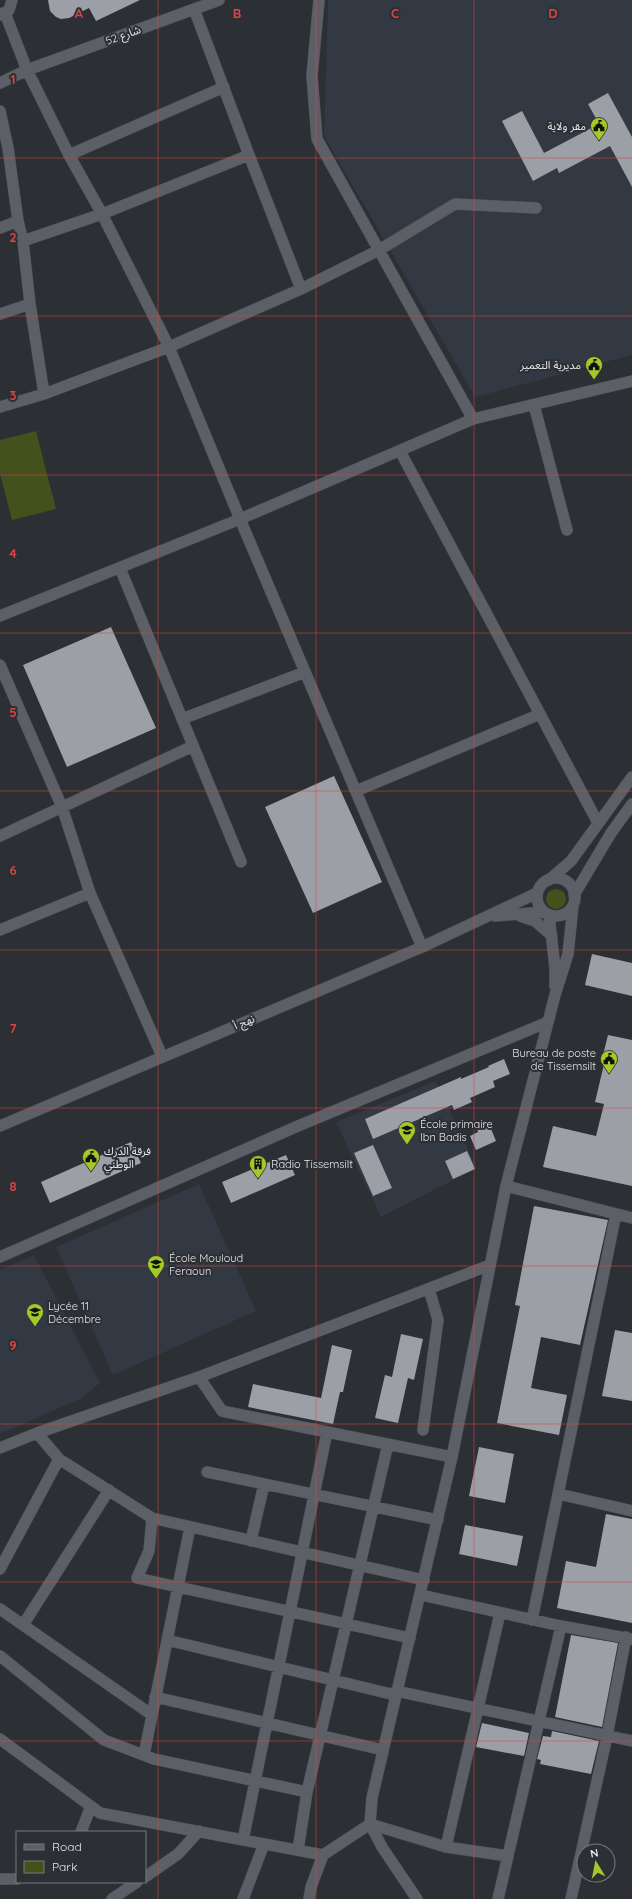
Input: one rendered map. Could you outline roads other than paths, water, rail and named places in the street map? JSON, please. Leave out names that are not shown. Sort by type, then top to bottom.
[{"type":"street","points":[[12,0],[11,7],[3,14],[27,70],[69,155],[102,214],[169,347],[240,519],[422,947]]},
{"type":"street","name":"شارع 52","points":[[0,83],[27,70],[219,0]]},
{"type":"street","points":[[319,0],[312,76],[317,139],[472,419]]},
{"type":"street","points":[[194,9],[301,289]]},
{"type":"street","points":[[69,155],[224,87]]},
{"type":"street","points":[[0,111],[4,149],[23,241],[30,304],[44,394]]},
{"type":"street","points":[[23,241],[102,214],[249,155]]},
{"type":"street","points":[[0,407],[44,394],[169,347],[301,289],[379,250],[455,204],[536,208]]},
{"type":"street","points":[[0,228],[18,221]]},
{"type":"street","points":[[0,314],[30,304]]},
{"type":"street","points":[[0,616],[240,519],[472,419],[534,406],[632,381]]},
{"type":"street","points":[[534,406],[567,530]]},
{"type":"street","points":[[400,451],[598,823]]},
{"type":"street","points":[[120,568],[240,862]]},
{"type":"street","points":[[0,665],[62,807],[90,893],[162,1056]]},
{"type":"street","points":[[182,719],[305,672]]},
{"type":"street","points":[[356,791],[540,714]]},
{"type":"street","points":[[0,836],[193,746]]},
{"type":"street","points":[[555,995],[555,968],[552,936],[546,914],[538,903],[537,893],[544,883],[571,861],[632,777]]},
{"type":"street","points":[[546,914],[564,914],[574,901],[611,833],[632,804]]},
{"type":"street","points":[[417,1899],[382,1847],[370,1824],[372,1798],[452,1457],[506,1186],[555,995],[568,954],[574,901],[573,890],[566,881],[555,878],[549,880]]},
{"type":"street","points":[[0,930],[90,893]]},
{"type":"street","name":"نهج أ","points":[[0,1126],[422,947],[537,893]]},
{"type":"street","points":[[514,914],[525,916],[535,921],[545,928],[552,936]]},
{"type":"street","name":"نهج أ","points":[[488,916],[546,914]]},
{"type":"street","points":[[0,1257],[298,1126],[548,1022]]},
{"type":"street","points":[[506,1186],[632,1218]]},
{"type":"street","points":[[532,1620],[616,1214]]},
{"type":"street","points":[[0,1448],[38,1433],[199,1377],[490,1265]]},
{"type":"street","points":[[423,1430],[438,1320],[429,1289]]},
{"type":"street","points":[[199,1377],[222,1411],[452,1457]]},
{"type":"street","points":[[243,1840],[327,1432]]},
{"type":"street","points":[[38,1433],[59,1459],[152,1518],[424,1580]]},
{"type":"street","points":[[298,1850],[307,1792],[388,1444]]},
{"type":"street","points":[[0,1569],[59,1459]]},
{"type":"street","points":[[207,1472],[438,1520]]},
{"type":"street","points":[[251,1541],[264,1484]]},
{"type":"street","points":[[23,1625],[109,1490]]},
{"type":"street","points":[[559,1494],[632,1512]]},
{"type":"street","points":[[152,1518],[149,1551],[137,1578],[410,1638]]},
{"type":"street","points":[[144,1756],[190,1527]]},
{"type":"street","points":[[421,1594],[532,1620],[629,1638],[571,1899]]},
{"type":"street","points":[[0,1609],[152,1715]]},
{"type":"street","points":[[446,1847],[500,1613]]},
{"type":"street","points":[[498,1899],[561,1626]]},
{"type":"street","points":[[167,1640],[333,1680],[477,1708],[632,1741]]},
{"type":"street","points":[[0,1656],[104,1740],[154,1759],[307,1792]]},
{"type":"street","points":[[155,1697],[383,1750]]},
{"type":"street","points":[[0,1739],[100,1813],[323,1855]]},
{"type":"street","points":[[81,1831],[91,1806]]},
{"type":"street","points":[[370,1824],[446,1847],[508,1856]]},
{"type":"street","points":[[309,1899],[311,1887],[323,1855],[370,1824]]},
{"type":"street","points":[[146,1876],[178,1854],[199,1831]]},
{"type":"street","points":[[243,1899],[264,1844]]},
{"type":"street","points":[[0,1879],[16,1878]]},
{"type":"street","points":[[112,1899],[136,1883]]},
{"type":"place","name":"مقر ولاية","points":[[599,141]]},
{"type":"place","name":"مديرية التعمير","points":[[594,380]]},
{"type":"place","name":"Bureau de poste de Tissemsilt","points":[[609,1074]]},
{"type":"place","name":"École primaire Ibn Badis","points":[[407,1145]]},
{"type":"place","name":"فرقة الدرك الوطني","points":[[91,1172]]},
{"type":"place","name":"Radio Tissemsilt","points":[[258,1179]]},
{"type":"place","name":"École Mouloud Feraoun","points":[[156,1279]]},
{"type":"place","name":"Lycée 11 Décembre","points":[[35,1327]]}]
